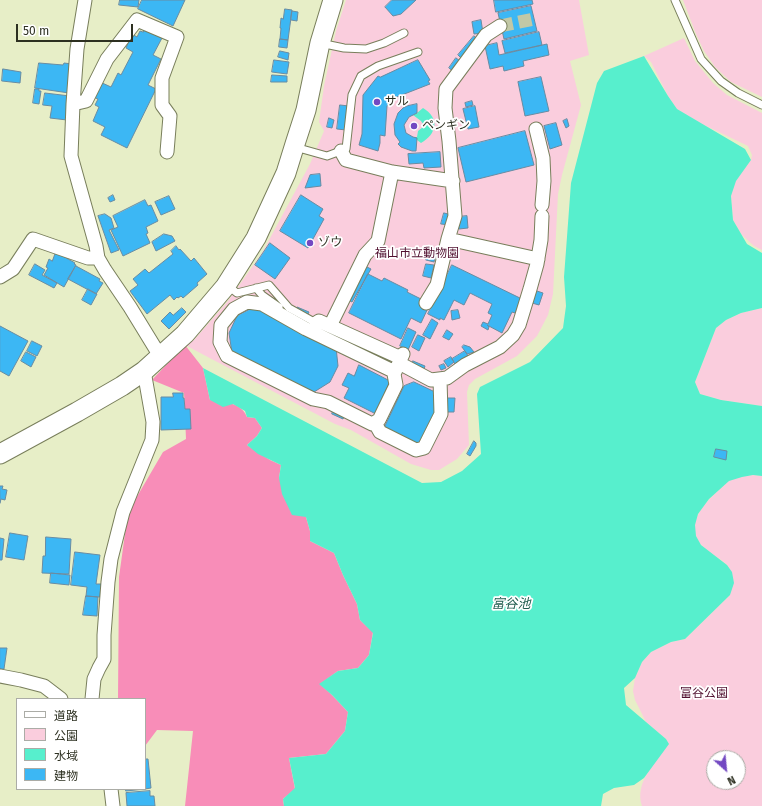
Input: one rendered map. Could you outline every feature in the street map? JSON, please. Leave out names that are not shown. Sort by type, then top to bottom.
[{"type":"street","points":[[85,0],[77,49],[71,156],[98,258],[160,356]]},
{"type":"street","points":[[0,454],[77,412],[122,386],[144,371],[184,334],[227,285],[256,238],[286,173],[306,110],[320,43],[333,0]]},
{"type":"street","points":[[73,104],[86,101],[107,59],[137,20],[177,37],[162,78],[162,106],[170,116],[167,152]]},
{"type":"street","points":[[426,303],[436,285],[455,216],[453,181],[445,108],[446,89],[486,35],[500,26]]},
{"type":"street","points":[[316,323],[319,320],[400,362],[431,380],[448,378],[465,365],[500,347],[513,335],[519,325],[538,259],[541,240],[544,181],[543,158],[536,129]]},
{"type":"street","points":[[341,150],[346,160],[392,172],[453,181]]},
{"type":"street","points":[[330,326],[365,255],[378,241],[392,172]]},
{"type":"street","points":[[0,277],[13,269],[33,239],[88,258],[98,258]]},
{"type":"street","points":[[448,239],[538,259]]},
{"type":"street","points":[[247,302],[262,304],[306,329],[400,362],[394,374],[396,385],[380,420],[372,424],[328,402],[313,399],[227,356],[220,342],[221,325],[234,310],[247,302]]},
{"type":"street","points":[[92,698],[94,679],[104,659],[104,634],[111,559],[123,512],[152,440],[153,422],[144,371]]},
{"type":"street","points":[[375,423],[380,432],[416,450],[424,448],[441,414],[440,379]]},
{"type":"street","points":[[0,676],[44,686],[60,698]]},
{"type":"street","points":[[111,790],[113,806]]},
{"type":"lane","points":[[675,0],[701,59],[721,81],[738,93],[762,106]]},
{"type":"lane","points":[[320,43],[344,48],[366,49],[384,43],[404,33]]},
{"type":"lane","points":[[294,147],[327,156],[346,149],[352,94],[361,76],[378,66],[418,52]]},
{"type":"lane","points":[[227,285],[237,293],[269,285],[289,308],[316,323]]},
{"type":"lane","points":[[256,288],[262,295],[282,309],[289,308]]},
{"type":"green space","name":"福山市立動物園","points":[[346,0],[579,0],[589,55],[570,61],[581,105],[558,194],[553,294],[548,315],[537,336],[517,356],[475,379],[469,385],[467,392],[469,445],[457,459],[439,470],[431,470],[411,464],[351,430],[335,424],[185,345],[194,340],[228,301],[262,253],[310,164],[324,131],[319,122],[324,86],[336,31]]},
{"type":"green space","points":[[683,0],[762,0],[762,97],[731,82],[715,67],[704,51]]},
{"type":"green space","points":[[684,38],[695,61],[713,83],[727,95],[762,113],[762,250],[754,246],[742,235],[733,220],[731,196],[735,181],[751,160],[752,155],[748,146],[700,123],[677,109],[668,96],[651,62],[644,56]]},
{"type":"green space","points":[[762,308],[762,406],[721,400],[700,394],[695,382],[716,328],[726,320],[741,313]]},
{"type":"green space","name":"富谷公園","points":[[753,475],[762,476],[762,806],[642,806],[640,797],[644,781],[652,765],[668,744],[666,739],[646,722],[635,700],[633,691],[635,678],[642,662],[651,652],[671,642],[685,639],[730,595],[731,573],[729,568],[699,542],[696,536],[695,522],[705,504],[728,482]]},
{"type":"shaded area","points":[[185,345],[203,368],[210,400],[232,404],[241,408],[247,417],[255,418],[262,428],[257,436],[247,445],[270,460],[281,465],[279,478],[306,517],[310,531],[310,541],[334,553],[357,604],[360,620],[373,632],[369,655],[358,668],[338,671],[320,684],[348,712],[345,731],[326,754],[289,758],[295,789],[283,799],[284,806],[185,806],[193,731],[157,730],[146,745],[146,698],[118,698],[119,577],[128,512],[163,452],[186,439],[184,393],[152,380]]},
{"type":"water","name":"富谷池","points":[[644,56],[677,109],[745,149],[751,160],[736,181],[731,196],[733,220],[747,244],[762,253],[762,308],[741,313],[726,320],[716,328],[695,382],[700,394],[721,400],[762,406],[762,476],[753,475],[729,481],[709,499],[698,514],[695,525],[696,536],[701,545],[727,565],[732,572],[734,583],[730,595],[685,639],[671,642],[651,652],[642,662],[635,678],[624,688],[626,705],[666,739],[669,744],[644,778],[634,785],[614,788],[603,794],[601,806],[284,806],[283,799],[295,788],[289,758],[326,754],[345,731],[348,712],[319,684],[338,671],[358,668],[369,655],[373,633],[360,620],[357,604],[334,553],[310,541],[310,531],[306,517],[292,515],[282,494],[279,478],[281,465],[258,454],[247,445],[257,436],[262,428],[255,418],[247,417],[245,411],[233,404],[223,407],[210,400],[203,368],[422,483],[441,482],[462,471],[481,454],[477,394],[480,387],[530,362],[563,328],[566,306],[564,277],[571,183],[597,83],[604,71]]},
{"type":"water","points":[[423,108],[432,116],[434,126],[430,135],[421,143],[413,137],[417,137],[418,131],[423,127],[423,124],[413,115]]},
{"type":"building","points":[[120,0],[139,0],[138,7],[119,5]]},
{"type":"building","points":[[142,0],[185,0],[173,26],[138,9]]},
{"type":"building","points":[[392,0],[416,0],[401,14],[393,16],[385,7]]},
{"type":"building","points":[[494,0],[532,0],[533,4],[496,12]]},
{"type":"building","points":[[531,6],[537,31],[504,39],[498,13]]},
{"type":"building","points":[[285,9],[292,10],[288,40],[280,39],[281,18],[283,19]]},
{"type":"building","points":[[292,11],[298,12],[297,21],[291,20]]},
{"type":"building","points":[[481,20],[483,33],[474,34],[472,22]]},
{"type":"building","points":[[145,29],[162,38],[153,55],[161,59],[148,85],[156,89],[127,148],[101,135],[105,127],[93,121],[99,107],[95,105],[98,99],[93,97],[100,82],[111,87],[118,73],[121,75],[133,52],[126,48],[132,34],[137,37],[140,31],[143,32]]},
{"type":"building","points":[[539,32],[542,45],[505,53],[502,41]]},
{"type":"building","points":[[474,36],[480,41],[463,60],[458,55]]},
{"type":"building","points":[[280,39],[288,40],[287,48],[279,47]]},
{"type":"building","points":[[497,43],[499,55],[547,44],[549,55],[523,61],[524,66],[504,71],[503,66],[490,69],[485,46]]},
{"type":"building","points":[[280,51],[289,53],[288,60],[278,57]]},
{"type":"building","points":[[456,58],[463,63],[455,73],[449,68]]},
{"type":"building","points":[[274,60],[289,62],[287,74],[272,72]]},
{"type":"building","name":"サル","points":[[418,60],[430,80],[428,81],[430,84],[394,98],[387,106],[385,136],[380,135],[378,151],[359,145],[362,134],[363,95],[378,76],[380,77]]},
{"type":"building","points":[[39,63],[63,65],[64,63],[72,64],[69,93],[35,88]]},
{"type":"building","points":[[3,69],[21,72],[20,83],[2,81]]},
{"type":"building","points":[[272,75],[287,76],[287,82],[271,82]]},
{"type":"building","points":[[541,77],[549,111],[525,116],[518,82]]},
{"type":"building","points":[[35,89],[39,89],[39,91],[41,91],[39,104],[33,103]]},
{"type":"building","points":[[45,93],[70,96],[67,120],[50,118],[52,106],[43,105]]},
{"type":"building","points":[[472,101],[473,105],[466,107],[465,103]]},
{"type":"building","points":[[417,104],[417,113],[409,117],[404,125],[406,133],[417,138],[416,151],[412,151],[401,147],[398,144],[400,142],[395,135],[394,124],[398,113],[403,108]]},
{"type":"building","points":[[340,105],[349,106],[346,130],[337,129]]},
{"type":"building","points":[[475,106],[479,127],[468,129],[463,109]]},
{"type":"building","points":[[329,118],[334,120],[332,128],[327,127]]},
{"type":"building","points":[[567,119],[569,126],[566,128],[563,121]]},
{"type":"building","points":[[556,123],[562,145],[550,149],[544,126]]},
{"type":"building","points":[[525,131],[534,165],[466,182],[458,148]]},
{"type":"building","points":[[440,152],[441,167],[424,168],[423,163],[409,164],[408,154]]},
{"type":"building","points":[[320,174],[321,186],[305,188],[310,175]]},
{"type":"building","points":[[113,195],[115,200],[110,202],[108,198]]},
{"type":"building","points":[[301,195],[323,209],[319,216],[324,219],[308,248],[280,231]]},
{"type":"building","points":[[169,196],[175,209],[161,215],[155,202]]},
{"type":"building","points":[[145,200],[148,206],[151,205],[158,221],[146,227],[148,233],[146,234],[150,243],[123,256],[111,230],[118,227],[113,216]]},
{"type":"building","points":[[444,213],[452,215],[450,225],[441,224]]},
{"type":"building","points":[[105,214],[111,218],[114,228],[109,230],[119,250],[111,253],[98,216]]},
{"type":"building","points":[[467,216],[468,228],[459,229],[458,217]]},
{"type":"building","points":[[164,234],[172,236],[175,241],[156,251],[152,242]]},
{"type":"building","points":[[270,243],[290,258],[275,279],[255,265]]},
{"type":"building","points":[[176,246],[191,261],[194,258],[207,274],[197,283],[198,285],[183,298],[181,296],[174,300],[170,295],[147,314],[130,291],[138,285],[133,279],[145,269],[149,273],[173,254],[171,251]]},
{"type":"building","points":[[429,248],[437,249],[434,262],[426,260]]},
{"type":"building","points":[[56,252],[76,265],[64,287],[44,275],[48,268],[46,267],[49,259],[52,261]]},
{"type":"building","points":[[35,264],[45,270],[42,275],[57,283],[54,288],[29,275]]},
{"type":"building","points":[[426,264],[434,265],[431,278],[423,276]]},
{"type":"building","points":[[363,265],[371,269],[352,302],[344,298]]},
{"type":"building","points":[[452,265],[522,299],[515,313],[512,312],[502,333],[487,325],[489,327],[488,330],[481,326],[483,322],[488,324],[492,315],[488,313],[492,304],[470,293],[464,305],[454,300],[444,320],[440,318],[440,320],[428,314]]},
{"type":"building","points":[[76,266],[100,279],[99,281],[103,283],[96,294],[68,279]]},
{"type":"building","points":[[368,274],[382,281],[384,278],[408,290],[407,292],[421,299],[419,304],[428,308],[421,323],[411,318],[401,339],[349,313]]},
{"type":"building","points":[[88,289],[97,294],[91,305],[82,300]]},
{"type":"building","points":[[537,291],[543,293],[539,305],[532,303]]},
{"type":"building","points":[[255,307],[287,324],[297,307],[309,312],[300,331],[336,347],[338,366],[330,382],[314,392],[232,353],[229,333],[237,316]]},
{"type":"building","points":[[182,308],[186,312],[169,329],[161,321],[170,312],[173,315]]},
{"type":"building","points":[[458,310],[460,318],[452,320],[451,311]]},
{"type":"building","points":[[432,319],[438,323],[430,339],[423,335]]},
{"type":"building","points":[[0,326],[28,341],[9,376],[0,371]]},
{"type":"building","points":[[408,328],[416,332],[408,350],[400,346]]},
{"type":"building","points":[[447,330],[453,334],[449,340],[443,337]]},
{"type":"building","points":[[418,335],[425,338],[419,351],[412,347]]},
{"type":"building","points":[[32,341],[42,346],[37,356],[27,351]]},
{"type":"building","points":[[464,345],[470,347],[474,352],[467,354],[462,347]]},
{"type":"building","points":[[465,351],[468,356],[455,364],[452,359]]},
{"type":"building","points":[[26,352],[36,357],[31,367],[21,361]]},
{"type":"building","points":[[451,357],[454,362],[448,367],[444,361]]},
{"type":"building","points":[[413,361],[425,366],[422,374],[410,368]]},
{"type":"building","points":[[444,364],[446,368],[441,370],[439,366]]},
{"type":"building","points":[[359,365],[390,381],[385,392],[387,393],[376,414],[344,398],[349,388],[342,385],[348,373],[354,376]]},
{"type":"building","points":[[414,382],[435,392],[439,404],[420,445],[384,428],[404,386]]},
{"type":"building","points":[[173,393],[183,393],[185,409],[190,409],[191,429],[161,430],[161,397],[173,397]]},
{"type":"building","points":[[446,398],[455,398],[454,412],[445,412]]},
{"type":"building","points":[[335,406],[347,411],[343,419],[332,414]]},
{"type":"building","points":[[474,441],[476,446],[470,456],[467,454]]},
{"type":"building","points":[[716,449],[727,451],[726,460],[714,457]]},
{"type":"building","points":[[0,486],[3,486],[2,489],[7,490],[5,500],[1,499],[0,503]]},
{"type":"building","points":[[10,533],[28,536],[24,560],[6,557]]},
{"type":"building","points":[[46,537],[71,539],[69,574],[42,573]]},
{"type":"building","points":[[0,538],[4,539],[2,560],[0,560]]},
{"type":"building","points":[[75,552],[100,555],[96,584],[101,584],[100,597],[86,596],[87,587],[71,585]]},
{"type":"building","points":[[51,573],[70,575],[69,585],[50,583]]},
{"type":"building","points":[[86,596],[98,597],[97,616],[83,615]]},
{"type":"building","points":[[0,648],[7,648],[4,669],[0,669]]},
{"type":"building","points":[[146,759],[148,759],[151,788],[146,789]]},
{"type":"building","points":[[150,791],[150,796],[154,796],[155,806],[127,806],[126,793]]},
{"type":"tunnel","points":[[500,26],[534,19]]},
{"type":"place","name":"サル","points":[[377,102]]},
{"type":"place","name":"ペンギン","points":[[414,126]]},
{"type":"place","name":"ゾウ","points":[[310,243]]}]
